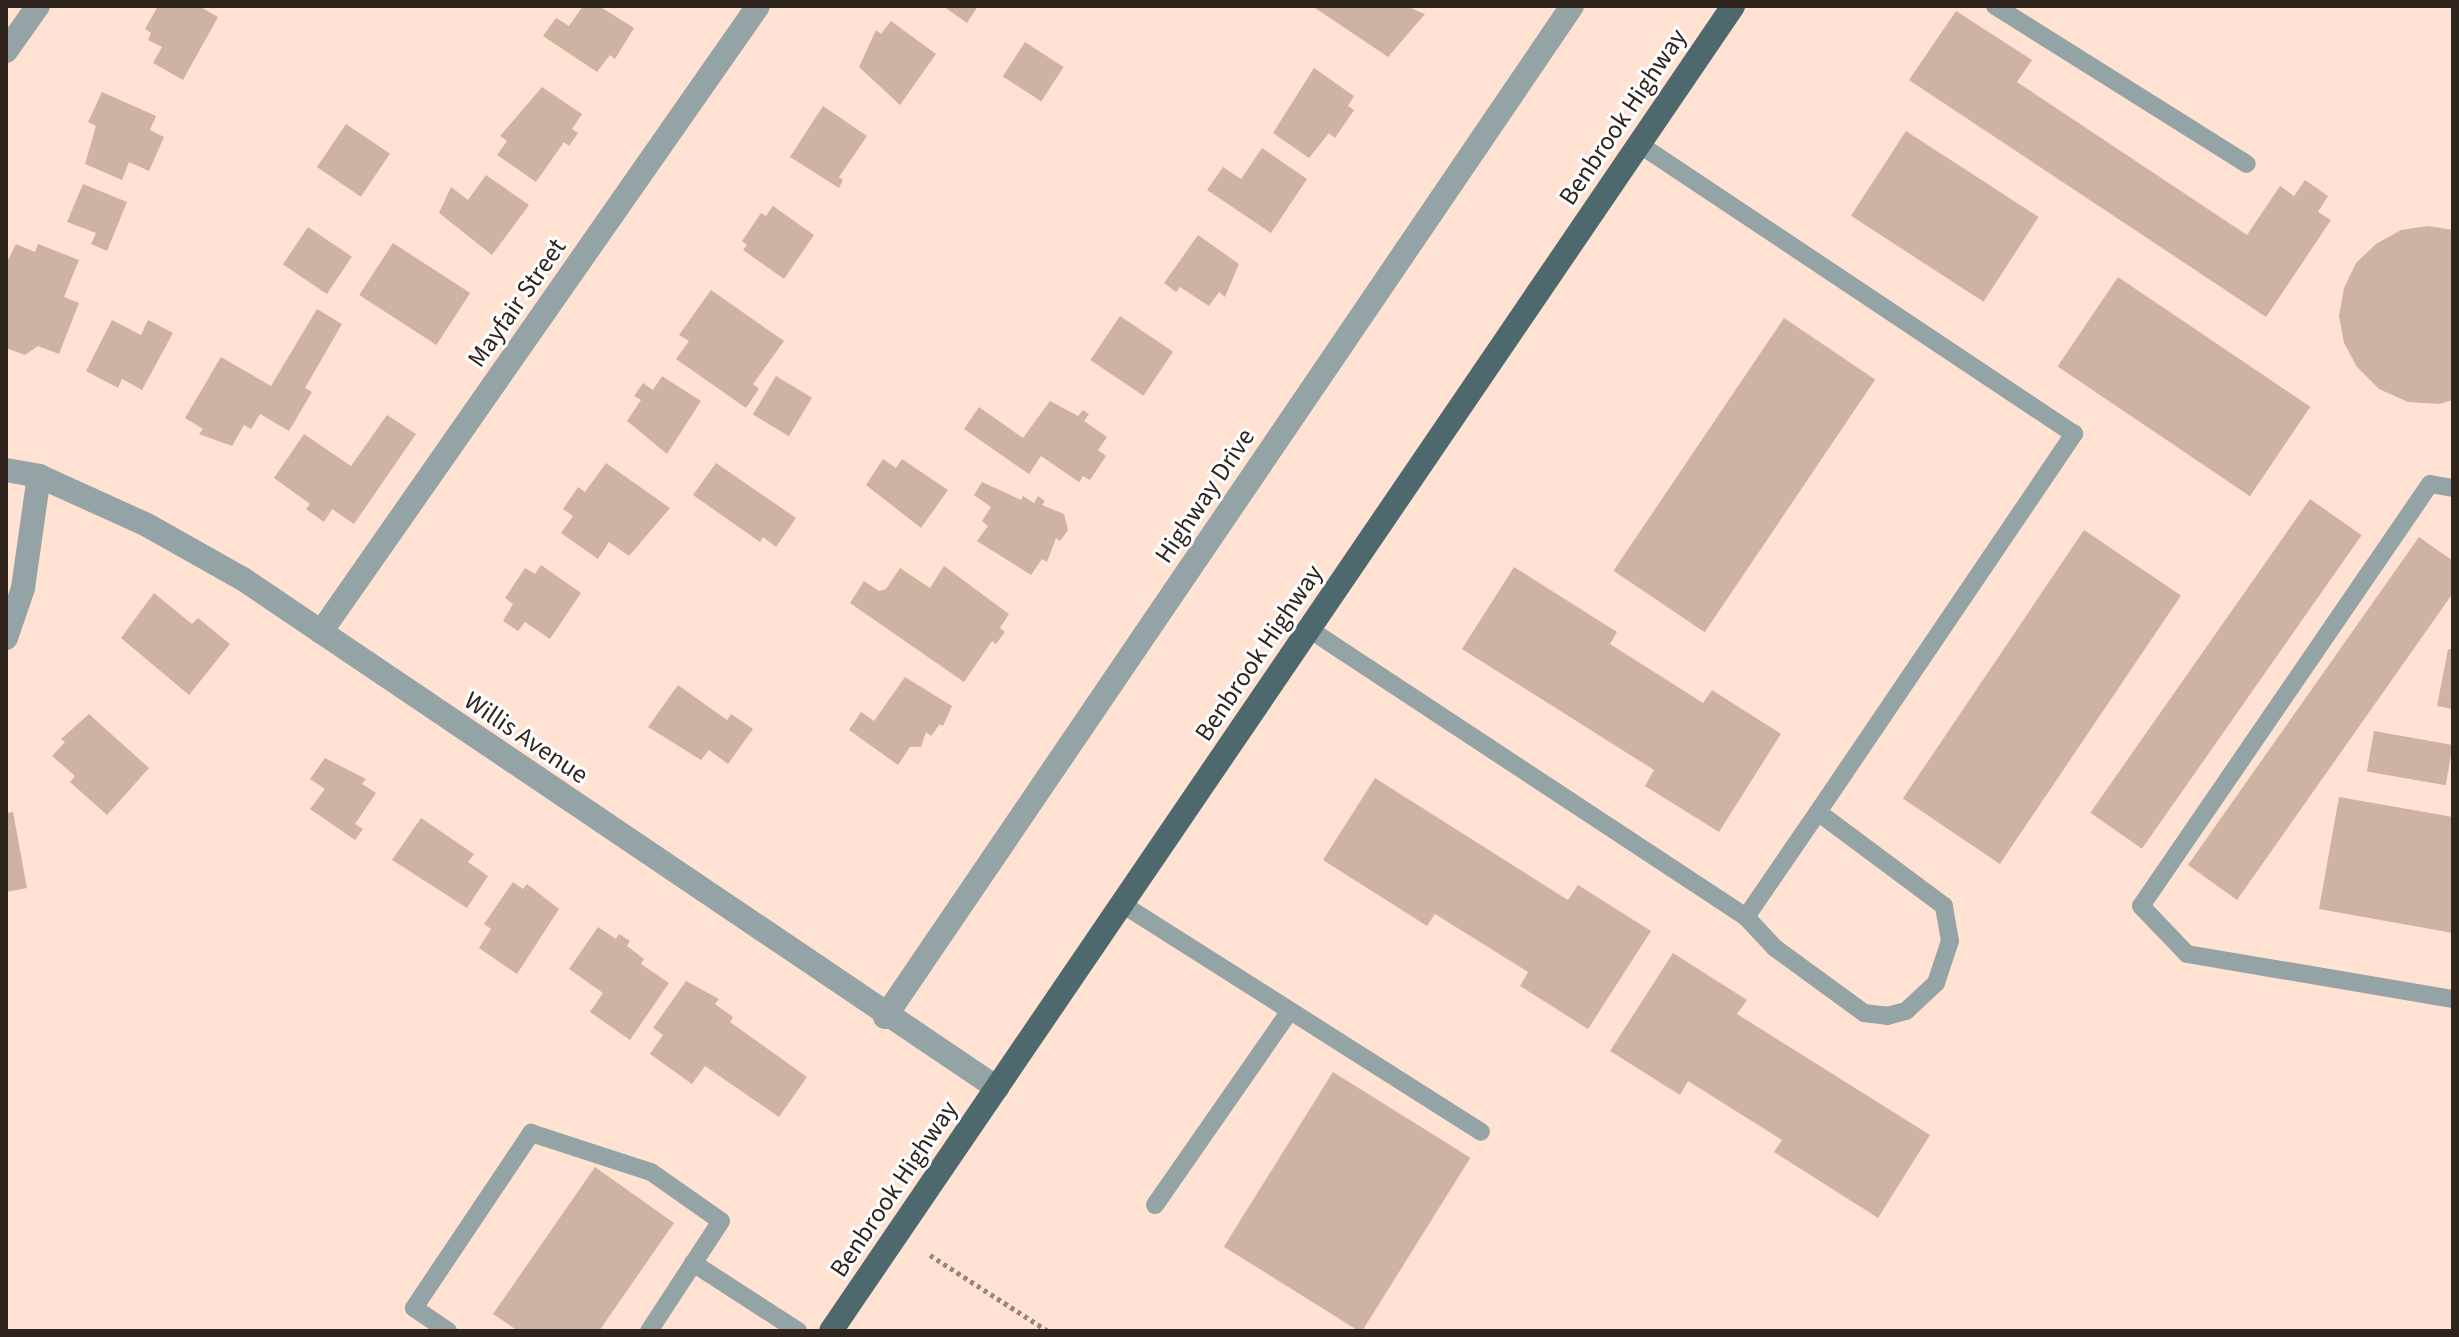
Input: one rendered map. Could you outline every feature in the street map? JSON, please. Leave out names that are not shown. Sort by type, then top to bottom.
[{"type":"main road","name":"Benbrook Highway","points":[[831,1331],[1733,6]]},
{"type":"street","points":[[6,51],[38,6]]},
{"type":"street","name":"Mayfair Street","points":[[321,632],[758,6]]},
{"type":"street","name":"Highway Drive","points":[[885,1017],[1572,6]]},
{"type":"street","name":"Willis Avenue","points":[[6,470],[39,476],[161,533],[321,632],[885,1017],[997,1088]]},
{"type":"street","points":[[6,638],[23,588],[39,476]]},
{"type":"lane","points":[[1995,6],[2247,164]]},
{"type":"lane","points":[[1639,144],[2074,434],[1746,917]]},
{"type":"lane","points":[[2453,488],[2430,484],[2141,906],[2187,954],[2453,999]]},
{"type":"lane","points":[[1309,629],[1746,917],[1775,948],[1864,1013],[1887,1016],[1906,1011],[1936,983],[1950,941],[1944,906],[1818,812]]},
{"type":"lane","points":[[1122,904],[1481,1132]]},
{"type":"lane","points":[[1155,1205],[1290,1011]]},
{"type":"lane","points":[[448,1331],[414,1308],[531,1133],[651,1172],[721,1221],[649,1331]]},
{"type":"lane","points":[[693,1263],[798,1331]]},
{"type":"path","points":[[930,1255],[1048,1331]]},
{"type":"building","points":[[158,6],[199,6],[218,17],[183,80],[153,63],[162,47],[148,40],[151,33],[145,29]]},
{"type":"building","points":[[583,6],[599,6],[634,28],[615,59],[610,55],[597,72],[543,36],[556,18],[569,26]]},
{"type":"building","points":[[943,6],[978,6],[967,23]]},
{"type":"building","points":[[1312,6],[1406,6],[1425,14],[1388,57]]},
{"type":"building","points":[[1956,11],[2032,60],[2017,82],[2247,235],[2280,186],[2294,196],[2305,180],[2328,196],[2318,212],[2331,220],[2266,317],[1909,80]]},
{"type":"building","points":[[891,21],[936,54],[900,105],[859,67],[876,30],[881,34]]},
{"type":"building","points":[[1025,42],[1064,67],[1041,101],[1003,76]]},
{"type":"building","points":[[1314,68],[1354,96],[1348,106],[1354,110],[1335,138],[1329,133],[1309,158],[1273,133]]},
{"type":"building","points":[[542,87],[582,114],[572,129],[578,133],[569,146],[564,142],[536,182],[497,155],[507,141],[500,136]]},
{"type":"building","points":[[102,92],[156,116],[150,130],[164,137],[149,171],[129,162],[122,180],[85,164],[96,126],[88,122]]},
{"type":"building","points":[[823,106],[867,136],[839,177],[843,180],[839,188],[790,157]]},
{"type":"building","points":[[346,124],[390,154],[361,197],[317,167]]},
{"type":"building","points":[[1906,131],[2039,217],[1984,302],[1851,216]]},
{"type":"building","points":[[1262,148],[1307,179],[1271,233],[1207,190],[1223,167],[1241,179]]},
{"type":"building","points":[[486,175],[529,205],[492,255],[439,213],[451,187],[468,200]]},
{"type":"building","points":[[83,184],[127,202],[107,251],[91,244],[96,233],[67,222]]},
{"type":"building","points":[[773,206],[814,235],[784,279],[743,250],[747,245],[742,241],[761,213],[766,216]]},
{"type":"building","points":[[2428,226],[2453,230],[2453,400],[2439,404],[2408,402],[2379,389],[2357,367],[2344,343],[2339,316],[2344,288],[2356,263],[2376,244],[2401,230]]},
{"type":"building","points":[[308,227],[352,257],[327,294],[283,264]]},
{"type":"building","points":[[1198,235],[1239,264],[1225,297],[1219,292],[1209,306],[1180,287],[1176,292],[1164,283]]},
{"type":"building","points":[[393,243],[470,293],[436,345],[359,295]]},
{"type":"building","points":[[16,244],[35,252],[38,244],[79,260],[64,297],[79,303],[59,354],[38,346],[25,355],[6,348],[6,264]]},
{"type":"building","points":[[2118,277],[2310,407],[2250,496],[2058,367]]},
{"type":"building","points":[[711,290],[784,341],[753,384],[759,389],[746,408],[676,359],[689,341],[679,335]]},
{"type":"building","points":[[317,309],[342,324],[305,388],[312,392],[289,431],[260,414],[251,429],[244,425],[232,446],[199,434],[203,429],[185,418],[221,357],[271,386]]},
{"type":"building","points":[[1120,316],[1173,352],[1143,396],[1090,360]]},
{"type":"building","points":[[1784,318],[1875,380],[1705,632],[1613,571]]},
{"type":"building","points":[[112,320],[141,335],[148,320],[173,333],[142,390],[122,379],[118,388],[86,371]]},
{"type":"building","points":[[662,376],[701,401],[667,454],[627,421],[641,400],[634,396],[643,383],[653,390]]},
{"type":"building","points":[[776,376],[812,398],[789,436],[753,415]]},
{"type":"building","points":[[1050,401],[1078,416],[1083,410],[1089,414],[1084,421],[1107,437],[1098,450],[1106,456],[1090,480],[1083,476],[1079,482],[1041,456],[1029,474],[964,429],[979,407],[1023,438]]},
{"type":"building","points":[[387,415],[416,434],[354,524],[332,509],[324,522],[306,509],[310,504],[274,478],[304,434],[351,466]]},
{"type":"building","points":[[883,459],[896,468],[902,459],[948,490],[921,528],[866,485]]},
{"type":"building","points":[[606,463],[670,508],[629,556],[609,542],[598,559],[561,533],[573,516],[563,509],[578,487],[585,492]]},
{"type":"building","points":[[716,463],[796,518],[776,547],[763,537],[760,542],[693,495]]},
{"type":"building","points":[[982,482],[1021,500],[1023,496],[1034,503],[1038,496],[1045,501],[1042,505],[1064,514],[1068,530],[1060,541],[1056,538],[1047,562],[1042,559],[1031,575],[977,541],[988,526],[982,521],[991,507],[974,495]]},
{"type":"building","points":[[2310,499],[2362,535],[2142,849],[2090,813]]},
{"type":"building","points":[[2084,530],[2181,595],[2000,864],[1903,799]]},
{"type":"building","points":[[2419,537],[2453,561],[2453,593],[2237,900],[2188,865]]},
{"type":"building","points":[[541,565],[581,593],[550,639],[525,622],[518,631],[503,621],[513,604],[505,598],[525,568],[535,574]]},
{"type":"building","points":[[944,566],[1009,614],[1000,628],[1005,632],[996,644],[992,641],[964,682],[850,603],[864,581],[879,591],[886,589],[900,568],[930,588]]},
{"type":"building","points":[[1514,567],[1617,632],[1610,644],[1703,703],[1712,690],[1781,734],[1719,832],[1645,786],[1654,770],[1462,649]]},
{"type":"building","points":[[154,593],[192,624],[198,618],[230,644],[189,695],[121,638]]},
{"type":"building","points":[[2448,649],[2453,650],[2453,709],[2437,706]]},
{"type":"building","points":[[905,677],[952,706],[943,726],[940,724],[931,736],[926,732],[921,747],[910,747],[898,765],[849,730],[861,712],[874,721]]},
{"type":"building","points":[[678,685],[727,720],[731,714],[753,729],[728,764],[709,750],[701,760],[648,727]]},
{"type":"building","points":[[89,714],[149,768],[107,815],[70,782],[75,776],[52,756],[65,742],[61,739]]},
{"type":"building","points":[[2374,731],[2453,745],[2446,785],[2367,771]]},
{"type":"building","points":[[325,758],[366,779],[362,784],[376,793],[355,824],[363,829],[355,840],[310,809],[325,789],[310,779]]},
{"type":"building","points":[[1375,778],[1568,900],[1578,885],[1651,931],[1588,1029],[1520,986],[1528,972],[1435,914],[1427,926],[1323,860]]},
{"type":"building","points":[[2339,797],[2453,817],[2453,933],[2319,909]]},
{"type":"building","points":[[13,812],[27,888],[6,892],[6,813]]},
{"type":"building","points":[[421,818],[474,854],[468,862],[488,876],[467,908],[392,860]]},
{"type":"building","points":[[513,882],[523,889],[527,884],[559,909],[517,974],[479,948],[491,929],[484,924]]},
{"type":"building","points":[[598,927],[616,939],[619,934],[630,941],[627,946],[644,959],[641,964],[669,983],[630,1040],[590,1012],[603,993],[569,969]]},
{"type":"building","points":[[1673,953],[1747,1000],[1737,1014],[1930,1135],[1878,1218],[1774,1152],[1782,1140],[1688,1081],[1680,1095],[1610,1051]]},
{"type":"building","points":[[686,981],[719,999],[715,1004],[733,1017],[730,1022],[807,1077],[779,1117],[705,1066],[692,1084],[650,1054],[663,1035],[653,1028]]},
{"type":"building","points":[[1333,1072],[1470,1158],[1362,1331],[1224,1247]]},
{"type":"building","points":[[595,1167],[674,1223],[599,1331],[518,1331],[493,1314]]}]
